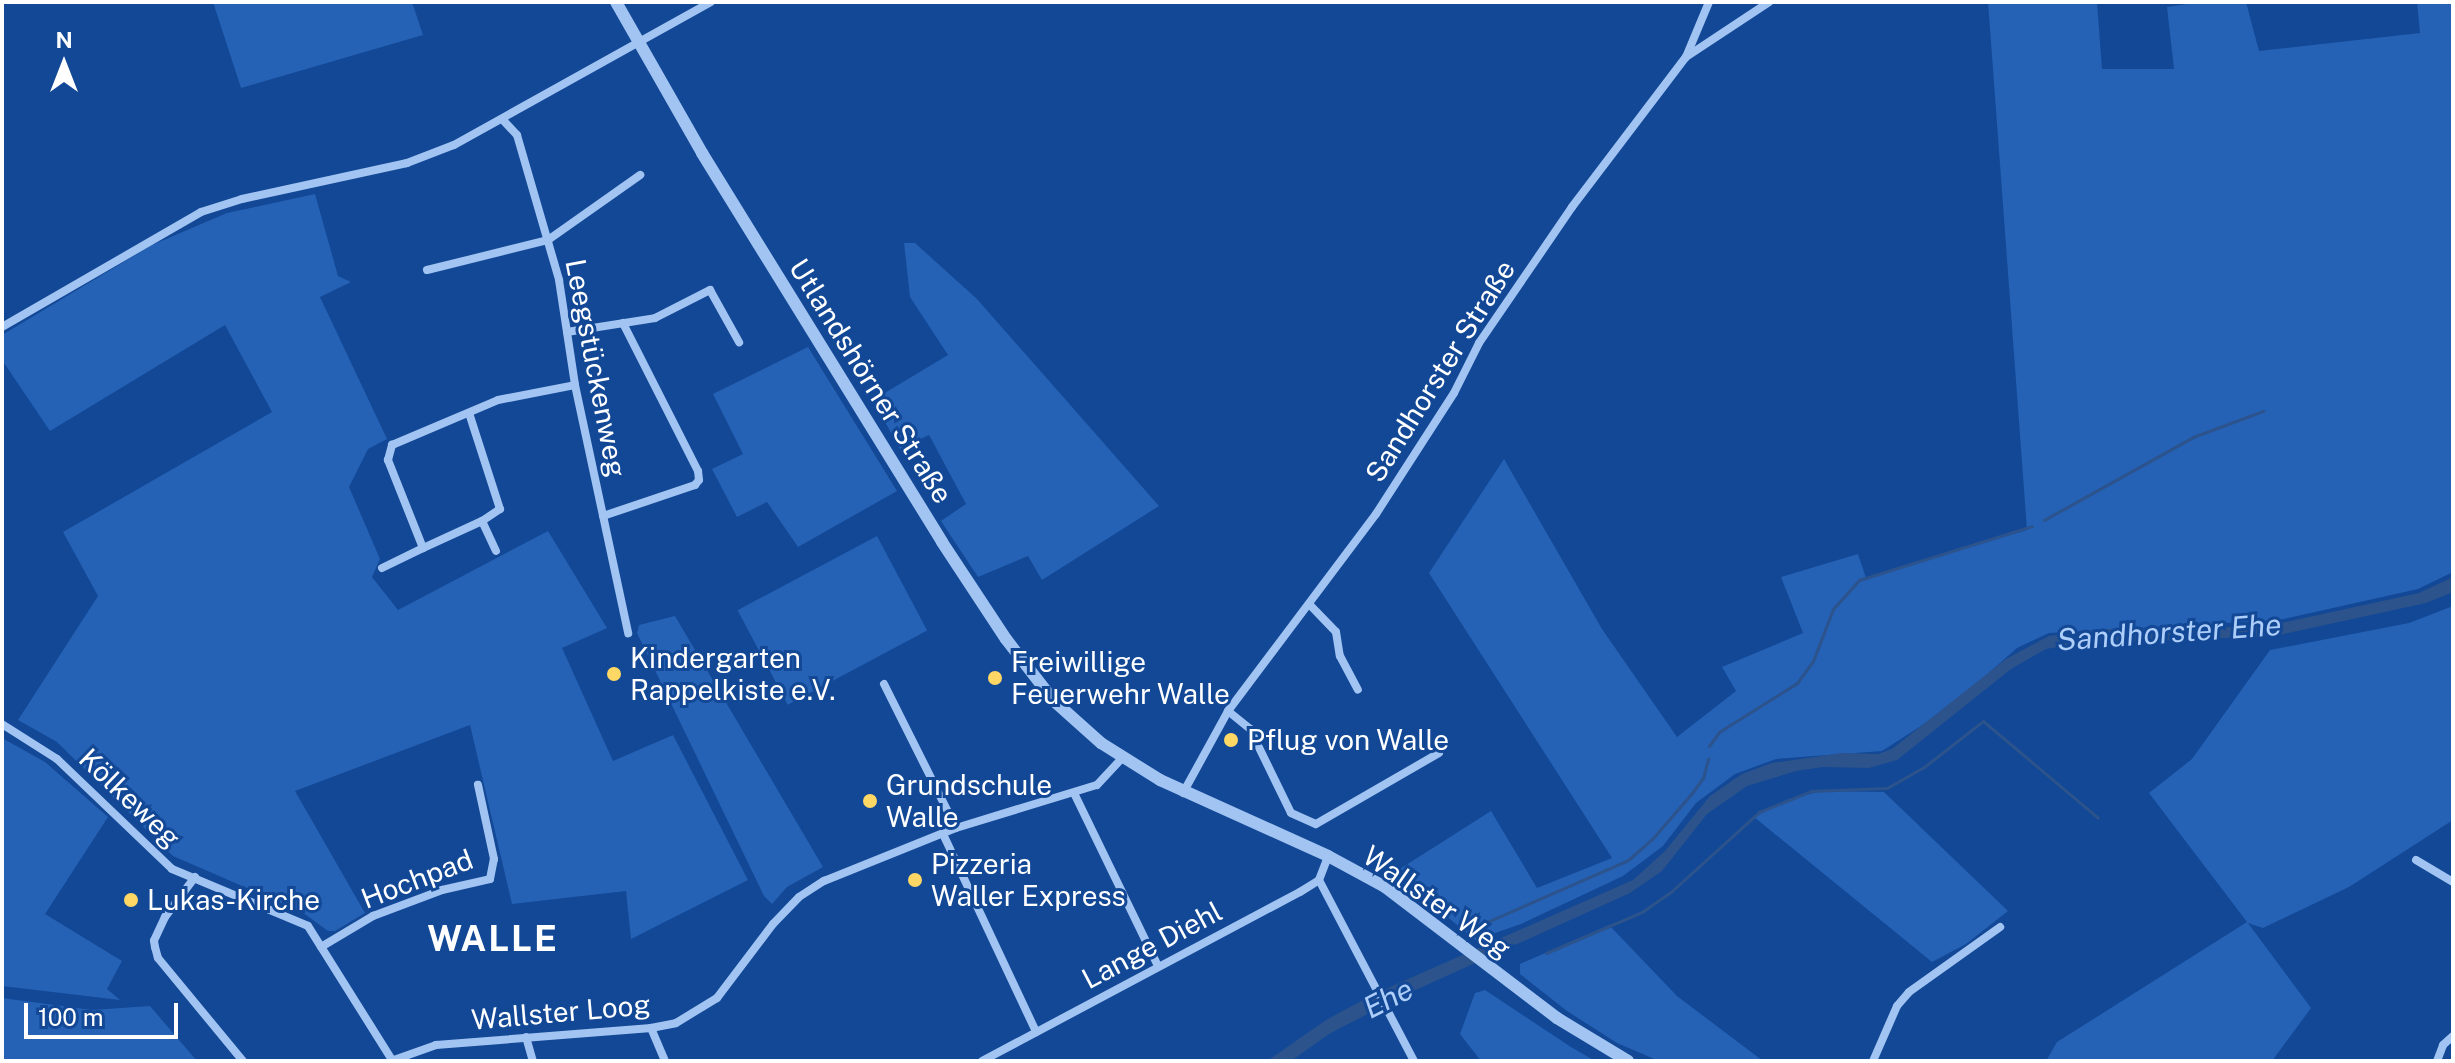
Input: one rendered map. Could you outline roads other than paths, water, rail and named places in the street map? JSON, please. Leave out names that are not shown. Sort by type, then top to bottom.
[{"type":"street","name":"Utlandshörner Straße","points":[[616,2],[702,153],[1006,639],[1054,701],[1122,758]]},
{"type":"street","points":[[2,327],[201,212],[242,199],[407,163],[454,145],[711,2]]},
{"type":"street","points":[[1686,57],[1709,2]]},
{"type":"street","name":"Sandhorster Straße","points":[[1183,793],[1228,711],[1376,514],[1454,393],[1479,343],[1572,207],[1686,57],[1769,2]]},
{"type":"street","name":"Leegstückenweg","points":[[502,119],[517,135],[559,280],[575,385],[628,633]]},
{"type":"street","points":[[427,270],[548,240],[640,175]]},
{"type":"street","points":[[567,332],[655,318],[710,290],[739,342]]},
{"type":"street","points":[[603,516],[695,485],[699,480],[698,471],[623,323]]},
{"type":"street","points":[[423,548],[387,455],[398,441],[508,398],[575,385]]},
{"type":"street","points":[[382,568],[499,512],[500,504],[469,413]]},
{"type":"street","points":[[482,521],[496,551]]},
{"type":"street","points":[[1310,605],[1336,632],[1340,656],[1358,690]]},
{"type":"street","points":[[884,684],[956,828]]},
{"type":"street","points":[[1228,711],[1250,729],[1291,813],[1316,824],[1439,753]]},
{"type":"street","name":"Kölkeweg","points":[[2,724],[57,759],[172,869],[308,926],[391,1061]]},
{"type":"street","name":"Wallster Loog","points":[[391,1061],[436,1045],[651,1028],[676,1023],[717,998],[768,929],[799,897],[824,881],[956,828],[1097,785],[1122,758]]},
{"type":"street","name":"Wallster Weg","points":[[1122,758],[1183,793],[1328,856],[1385,887],[1557,1018],[1628,1061]]},
{"type":"street","name":"Hochpad","points":[[321,947],[373,916],[442,890],[490,879],[494,859],[478,785]]},
{"type":"street","points":[[1074,793],[1158,966]]},
{"type":"street","points":[[943,834],[1036,1032]]},
{"type":"street","points":[[1328,856],[1319,880],[1414,1061]]},
{"type":"street","points":[[2416,860],[2453,882]]},
{"type":"street","points":[[195,877],[165,917],[154,941],[155,947],[158,958],[243,1061]]},
{"type":"street","name":"Lange Diehl","points":[[982,1061],[1319,880]]},
{"type":"street","points":[[1873,1061],[1897,1006],[1909,992],[2000,927]]},
{"type":"street","points":[[651,1028],[665,1061]]},
{"type":"street","points":[[2437,1061],[2443,1045],[2453,1036]]},
{"type":"street","points":[[526,1037],[533,1061]]},
{"type":"water","points":[[2453,577],[2453,592],[2426,603],[2274,636],[2075,644],[2046,649],[2011,669],[1897,760],[1869,768],[1823,767],[1796,771],[1747,786],[1707,814],[1662,871],[1630,893],[1400,997],[1329,1034],[1291,1061],[1267,1061],[1326,1020],[1374,994],[1633,880],[1665,851],[1710,796],[1742,774],[1772,763],[1842,753],[1878,754],[1892,749],[2006,659],[2049,636],[2107,629],[2238,627],[2286,622],[2419,593]]},
{"type":"waterway","points":[[2044,520],[2193,437],[2263,411]]},
{"type":"waterway","points":[[1709,746],[1719,732],[1797,683],[1813,661],[1833,609],[1859,580],[2032,526]]},
{"type":"waterway","points":[[1546,953],[1642,912],[1673,890],[1759,812],[1811,791],[1887,788],[1924,767],[1983,721],[2098,818]]},
{"type":"waterway","points":[[1471,929],[1628,860],[1653,838],[1692,793],[1703,778],[1708,759]]},
{"type":"place","name":"Kindergarten Rappelkiste e.V.","points":[[614,674]]},
{"type":"place","name":"Freiwillige Feuerwehr Walle","points":[[995,678]]},
{"type":"place","name":"Pflug von Walle","points":[[1231,740]]},
{"type":"place","name":"Grundschule Walle","points":[[870,801]]},
{"type":"place","name":"Pizzeria Waller Express","points":[[915,880]]},
{"type":"place","name":"Lukas-Kirche","points":[[131,900]]},
{"type":"district","name":"WALLE","points":[[493,939]]},
{"type":"water label","name":"Sandhorster Ehe","points":[[2169,632]]},
{"type":"water label","name":"Ehe","points":[[1388,998]]}]
